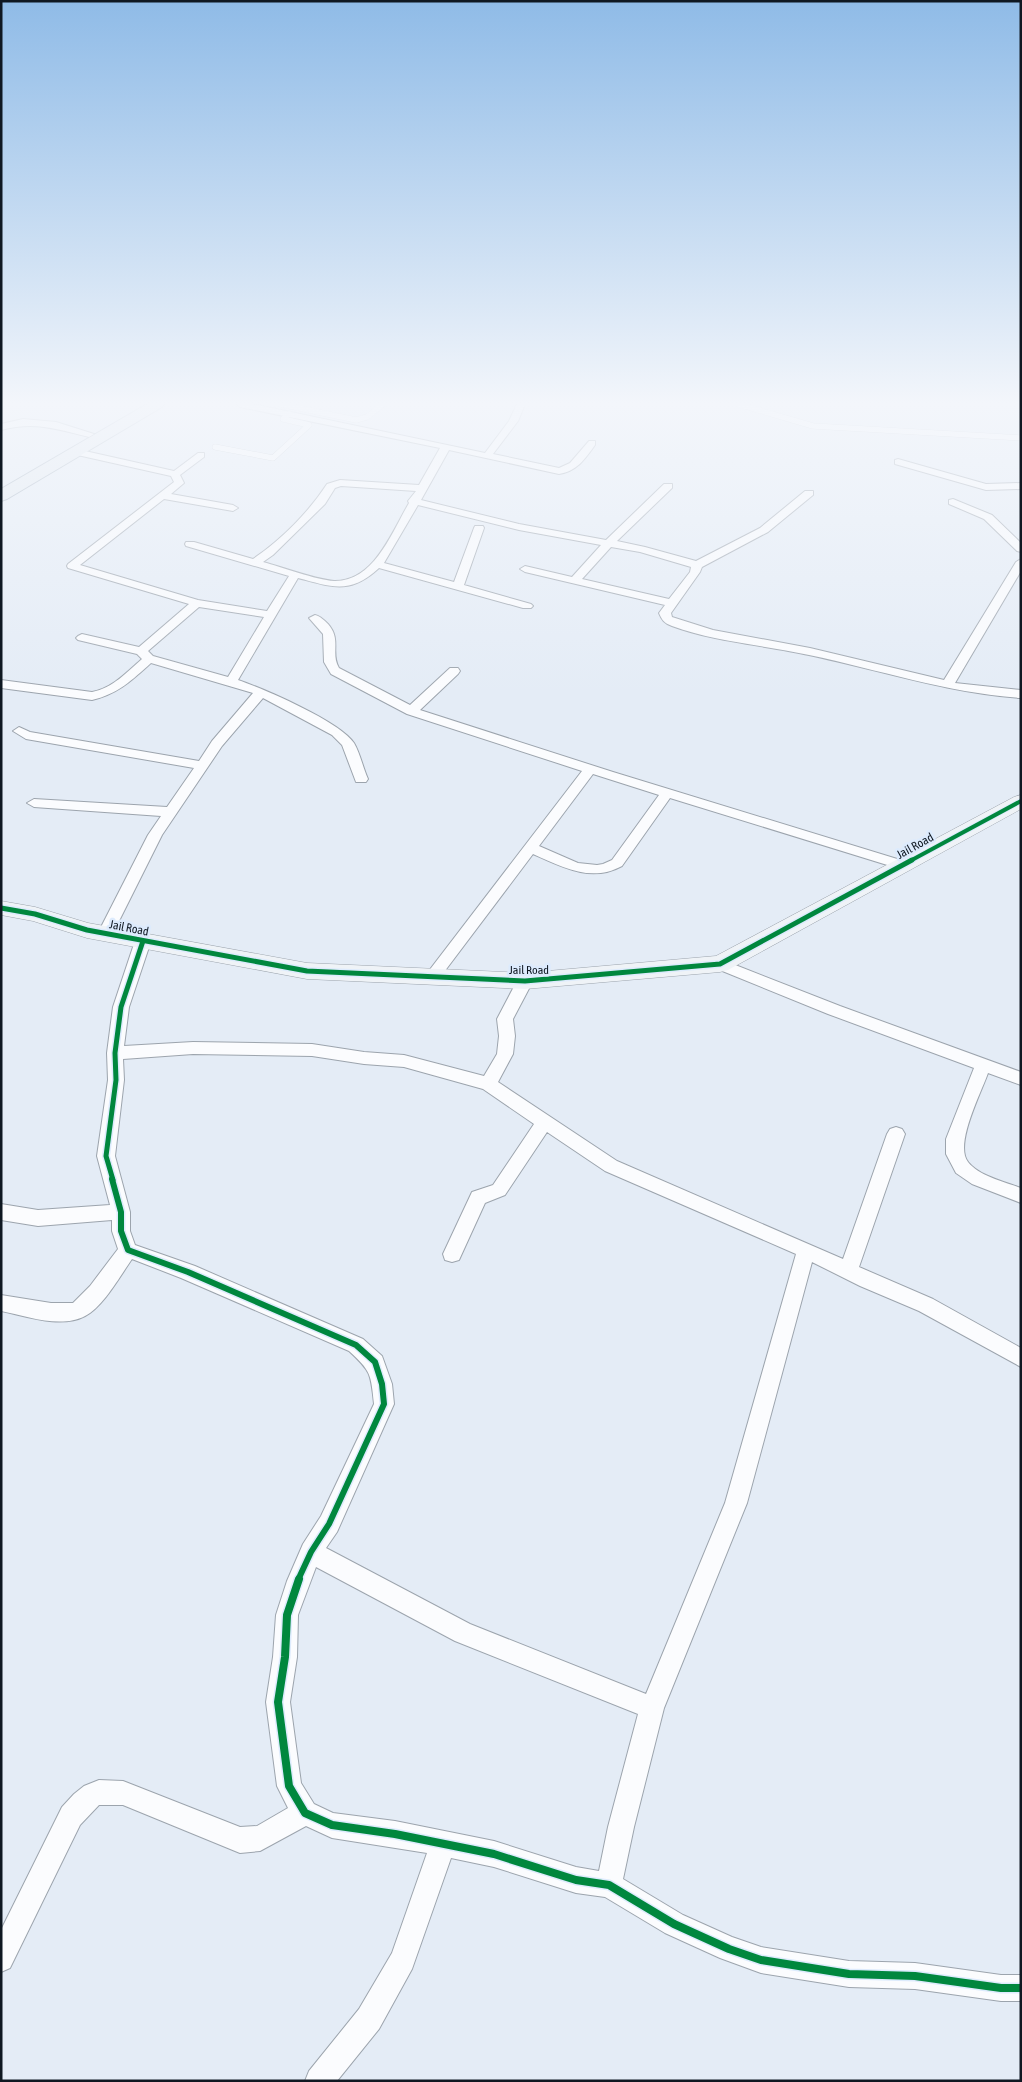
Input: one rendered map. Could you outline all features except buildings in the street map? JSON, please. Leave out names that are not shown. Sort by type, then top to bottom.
[{"type":"street","points":[[155,501],[72,566],[197,603],[270,615]]},
{"type":"street","points":[[193,501],[233,508]]},
{"type":"street","points":[[254,563],[269,554],[322,501]]},
{"type":"street","points":[[190,544],[332,584],[348,583],[363,577],[382,558],[413,501]]},
{"type":"street","points":[[414,501],[519,527],[610,542],[697,565],[764,530],[799,501]]},
{"type":"street","points":[[574,580],[652,501]]},
{"type":"street","points":[[953,502],[988,517],[1021,549]]},
{"type":"street","points":[[458,587],[480,528]]},
{"type":"street","points":[[1003,530],[1021,531]]},
{"type":"street","points":[[947,685],[1021,562]]},
{"type":"street","points":[[376,564],[527,606]]},
{"type":"street","points":[[697,565],[695,572],[665,613],[667,618],[674,623],[728,638],[829,655],[978,692],[1021,694]]},
{"type":"street","points":[[525,570],[672,603]]},
{"type":"street","points":[[231,682],[295,574]]},
{"type":"street","points":[[1,684],[92,696],[106,695],[114,690],[145,655],[197,603]]},
{"type":"street","points":[[315,618],[325,627],[330,636],[328,660],[335,671],[411,711],[590,769],[902,865]]},
{"type":"street","points":[[82,638],[145,655],[261,692],[337,732],[344,738],[360,779]]},
{"type":"street","points":[[411,711],[454,671]]},
{"type":"street","points":[[106,933],[155,835],[217,744],[261,692]]},
{"type":"street","points":[[19,731],[26,735],[202,766]]},
{"type":"street","points":[[433,976],[590,769]]},
{"type":"street","points":[[531,848],[581,869],[609,869],[617,862],[667,793]]},
{"type":"street","name":"Jail Road","points":[[1,908],[35,914],[87,930],[307,971],[525,981],[720,964],[1021,801]]},
{"type":"street","points":[[34,803],[171,812]]},
{"type":"street","points":[[144,940],[121,1006],[114,1053],[116,1080],[106,1156],[120,1212],[121,1231],[128,1250],[188,1272],[356,1345],[375,1362],[382,1384],[384,1404],[329,1524],[312,1552],[298,1582],[287,1615],[285,1657],[278,1702],[289,1786],[305,1813],[332,1825],[395,1834],[494,1854],[576,1880],[609,1885],[674,1924],[729,1949],[761,1960],[849,1974],[915,1976],[1001,1988],[1021,1988]]},
{"type":"street","points":[[720,964],[834,1010],[1021,1079]]},
{"type":"street","points":[[488,1084],[505,1054],[507,1036],[505,1019],[525,981]]},
{"type":"street","points":[[114,1053],[193,1048],[312,1050],[364,1058],[404,1061],[488,1084],[612,1166],[806,1250],[848,1271],[926,1305],[1021,1358]]},
{"type":"street","points":[[983,1065],[955,1139],[955,1154],[962,1168],[978,1179],[1021,1196]]},
{"type":"street","points":[[452,1254],[478,1197],[492,1194],[499,1190],[545,1122]]},
{"type":"street","points":[[848,1271],[896,1134]]},
{"type":"street","points":[[1,1212],[38,1218],[120,1212]]},
{"type":"street","points":[[1,1303],[65,1312],[80,1310],[128,1250]]},
{"type":"street","points":[[609,1885],[621,1827],[652,1708],[736,1503],[806,1250]]},
{"type":"street","points":[[312,1552],[464,1633],[652,1708]]},
{"type":"street","points":[[1,1959],[71,1816],[85,1797],[104,1790],[123,1793],[240,1840],[260,1838],[305,1813]]},
{"type":"street","points":[[320,2081],[369,2019],[404,1960],[443,1844]]},
{"type":"cycle path","points":[[1,908],[35,914],[87,930],[307,971],[525,981],[720,964],[1021,801]]},
{"type":"cycle path","points":[[143,941],[121,1007],[115,1053],[116,1080],[106,1156],[121,1212],[121,1231],[128,1250],[188,1272],[356,1345],[375,1362],[382,1384],[384,1404],[329,1524],[311,1552],[298,1581],[287,1615],[285,1657],[278,1702],[289,1786],[305,1813],[332,1825],[395,1834],[494,1854],[576,1880],[609,1885],[674,1924],[729,1949],[761,1960],[849,1974],[915,1976],[1001,1988],[1021,1988]]}]
